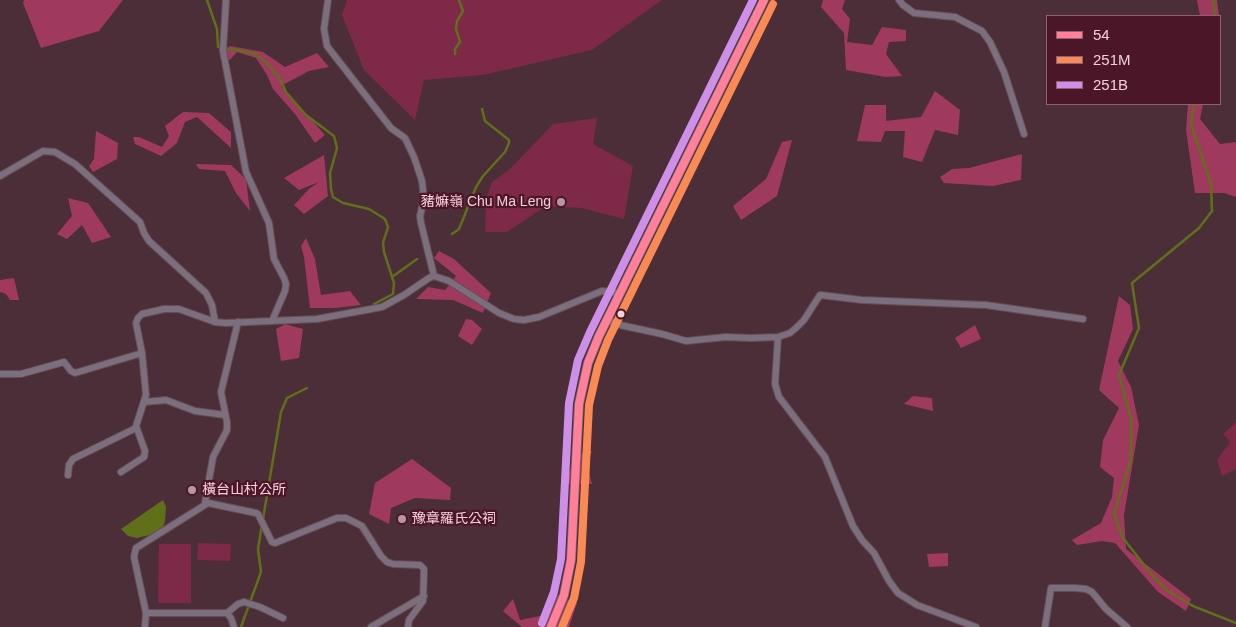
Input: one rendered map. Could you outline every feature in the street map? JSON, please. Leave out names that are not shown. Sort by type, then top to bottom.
[{"type":"main road","points":[[551,627],[564,595],[571,560],[578,404],[588,363],[620,293],[764,0]]},
{"type":"street","points":[[226,0],[222,51],[246,172],[269,223],[274,259],[284,278],[285,291],[272,321]]},
{"type":"street","points":[[328,0],[324,29],[328,46],[391,128],[405,138],[414,157],[422,181],[424,199],[420,216],[421,224],[434,276]]},
{"type":"street","points":[[899,0],[903,6],[914,13],[955,17],[982,31],[990,42],[1004,72],[1024,134]]},
{"type":"street","points":[[0,176],[42,151],[55,152],[74,164],[140,222],[149,241],[206,293],[212,305],[216,322]]},
{"type":"street","points":[[121,472],[144,457],[145,451],[136,428],[146,389],[136,323],[142,314],[164,309],[179,309],[216,322],[317,318],[382,307],[404,295],[424,280],[434,276],[448,281],[499,313],[514,320],[539,317],[602,290],[620,293]]},
{"type":"street","points":[[607,320],[620,326],[662,334],[686,342],[726,337],[778,337],[790,333],[796,328],[804,320],[820,295],[862,300],[986,305],[1083,320]]},
{"type":"street","points":[[206,503],[213,457],[227,430],[221,399],[222,384],[238,322]]},
{"type":"street","points":[[778,337],[775,375],[777,391],[783,404],[805,429],[825,457],[846,514],[856,532],[874,553],[898,593],[917,605],[972,626]]},
{"type":"street","points":[[0,374],[21,374],[64,362],[71,371],[75,372],[142,353]]},
{"type":"street","points":[[144,402],[166,400],[194,411],[225,415]]},
{"type":"street","points":[[68,475],[68,465],[74,459],[136,428]]},
{"type":"street","points":[[145,627],[146,613],[134,556],[136,548],[177,524],[206,503],[212,503],[256,512],[270,541],[275,543],[337,518],[346,518],[362,526],[381,556],[387,562],[422,566],[424,571],[424,596],[421,605],[409,620],[408,627]]},
{"type":"street","points":[[1045,627],[1051,588],[1086,589],[1092,592],[1106,609],[1127,627]]},
{"type":"street","points":[[371,627],[424,596]]},
{"type":"street","points":[[146,613],[227,613],[238,604],[244,602],[283,618]]},
{"type":"street","points":[[227,613],[234,627]]},
{"type":"shaded area","points":[[24,0],[123,0],[99,31],[41,48],[23,3]]},
{"type":"shaded area","points":[[347,0],[662,0],[592,50],[483,75],[424,80],[415,120],[364,70],[342,15]]},
{"type":"shaded area","points":[[823,0],[845,0],[842,9],[850,19],[847,42],[872,45],[882,27],[906,30],[906,41],[889,42],[886,54],[902,76],[886,77],[846,70],[844,33],[821,7]]},
{"type":"shaded area","points":[[1197,0],[1217,0],[1219,15],[1200,15]]},
{"type":"shaded area","points":[[230,46],[263,52],[285,67],[317,53],[329,67],[309,71],[281,86],[325,135],[315,143],[295,114],[273,89],[256,58],[237,52],[230,60],[219,56]]},
{"type":"shaded area","points":[[935,91],[960,110],[958,135],[935,130],[922,162],[903,157],[905,131],[885,131],[881,142],[857,141],[865,105],[886,105],[886,121],[921,117]]},
{"type":"shaded area","points":[[1188,105],[1203,105],[1200,119],[1220,144],[1236,142],[1236,197],[1224,193],[1195,193],[1186,130]]},
{"type":"shaded area","points":[[183,112],[209,113],[231,132],[231,148],[197,117],[185,122],[177,143],[161,156],[135,144],[133,137],[139,137],[162,147],[169,136],[165,126]]},
{"type":"shaded area","points":[[597,118],[593,144],[633,166],[624,219],[582,208],[546,206],[507,232],[485,232],[486,198],[492,182],[510,169],[553,124]]},
{"type":"shaded area","points":[[96,131],[118,143],[117,159],[93,172],[89,166],[94,159]]},
{"type":"shaded area","points":[[792,140],[777,196],[741,220],[733,206],[766,179],[782,142]]},
{"type":"shaded area","points":[[1022,154],[1021,180],[993,186],[944,183],[940,177],[952,169],[969,168]]},
{"type":"shaded area","points":[[324,155],[328,196],[304,214],[294,205],[309,189],[319,182],[299,190],[284,178]]},
{"type":"shaded area","points":[[196,164],[231,165],[246,179],[250,211],[236,193],[225,171],[199,169]]},
{"type":"shaded area","points":[[68,198],[88,203],[111,237],[92,243],[82,225],[67,239],[57,234],[72,216]]},
{"type":"shaded area","points":[[306,238],[315,259],[321,295],[350,291],[361,305],[310,308],[301,246]]},
{"type":"shaded area","points":[[439,251],[454,259],[491,293],[483,313],[453,300],[416,299],[428,287],[445,290],[456,276],[434,258]]},
{"type":"shaded area","points":[[14,278],[19,300],[10,300],[6,294],[0,292],[0,280]]},
{"type":"shaded area","points":[[1119,296],[1130,305],[1133,329],[1118,361],[1131,387],[1139,425],[1124,515],[1126,549],[1191,599],[1186,611],[1158,592],[1115,543],[1102,541],[1077,545],[1072,540],[1101,523],[1112,497],[1114,478],[1100,467],[1103,440],[1119,408],[1099,390]]},
{"type":"shaded area","points":[[466,319],[472,320],[482,329],[472,345],[458,336]]},
{"type":"shaded area","points":[[285,324],[303,329],[299,358],[281,361],[276,329]]},
{"type":"shaded area","points":[[975,325],[981,339],[961,348],[955,338]]},
{"type":"shaded area","points":[[913,396],[932,398],[933,411],[904,404]]},
{"type":"shaded area","points":[[1236,422],[1236,469],[1222,476],[1217,460],[1230,442],[1223,434]]},
{"type":"shaded area","points":[[586,447],[592,452],[586,461],[592,484],[569,484],[568,474]]},
{"type":"shaded area","points":[[412,459],[451,488],[450,500],[415,498],[391,508],[389,524],[369,514],[375,483]]},
{"type":"shaded area","points":[[163,500],[166,507],[165,521],[163,527],[153,534],[137,538],[128,536],[121,529]]},
{"type":"shaded area","points":[[198,543],[231,544],[230,561],[197,560]]},
{"type":"shaded area","points":[[159,544],[191,544],[191,603],[158,603]]},
{"type":"shaded area","points":[[948,553],[948,566],[929,567],[927,554]]},
{"type":"shaded area","points":[[557,595],[577,603],[569,627],[522,627],[503,611],[513,599],[520,620],[545,615]]},
{"type":"waterway","points":[[207,0],[217,29],[218,47],[253,53],[263,59],[279,77],[286,92],[306,115],[334,136],[337,148],[330,173],[333,197],[343,203],[369,209],[385,219],[388,227],[383,243],[394,283],[393,294],[374,304]]},
{"type":"waterway","points":[[455,54],[455,49],[460,42],[456,29],[457,21],[463,11],[459,0]]},
{"type":"waterway","points":[[1213,0],[1215,15]]},
{"type":"waterway","points":[[1194,105],[1191,124],[1211,184],[1212,211],[1199,228],[1132,283],[1139,328],[1119,375],[1131,419],[1131,459],[1114,514],[1123,538],[1152,575],[1168,591],[1193,606],[1236,623]]},
{"type":"waterway","points":[[452,234],[459,229],[476,187],[483,176],[505,152],[509,143],[509,140],[485,121],[482,109]]},
{"type":"waterway","points":[[392,277],[417,259]]},
{"type":"waterway","points":[[263,519],[281,412],[287,398],[307,388]]},
{"type":"waterway","points":[[241,627],[261,572],[258,549],[262,524]]},
{"type":"transit line","name":"251B","points":[[542,623],[554,592],[561,559],[569,403],[578,360],[753,0]]},
{"type":"transit line","name":"54","points":[[551,627],[564,595],[571,560],[579,404],[588,363],[599,336],[764,0]]},
{"type":"transit line","name":"251M","points":[[562,627],[574,598],[581,562],[589,405],[598,366],[608,340],[773,4]]},
{"type":"place","name":"豬嫲嶺 Chu Ma Leng","points":[[561,202]]},
{"type":"place","name":"橫台山村公所","points":[[192,490]]},
{"type":"place","name":"豫章羅氏公祠","points":[[402,519]]}]
